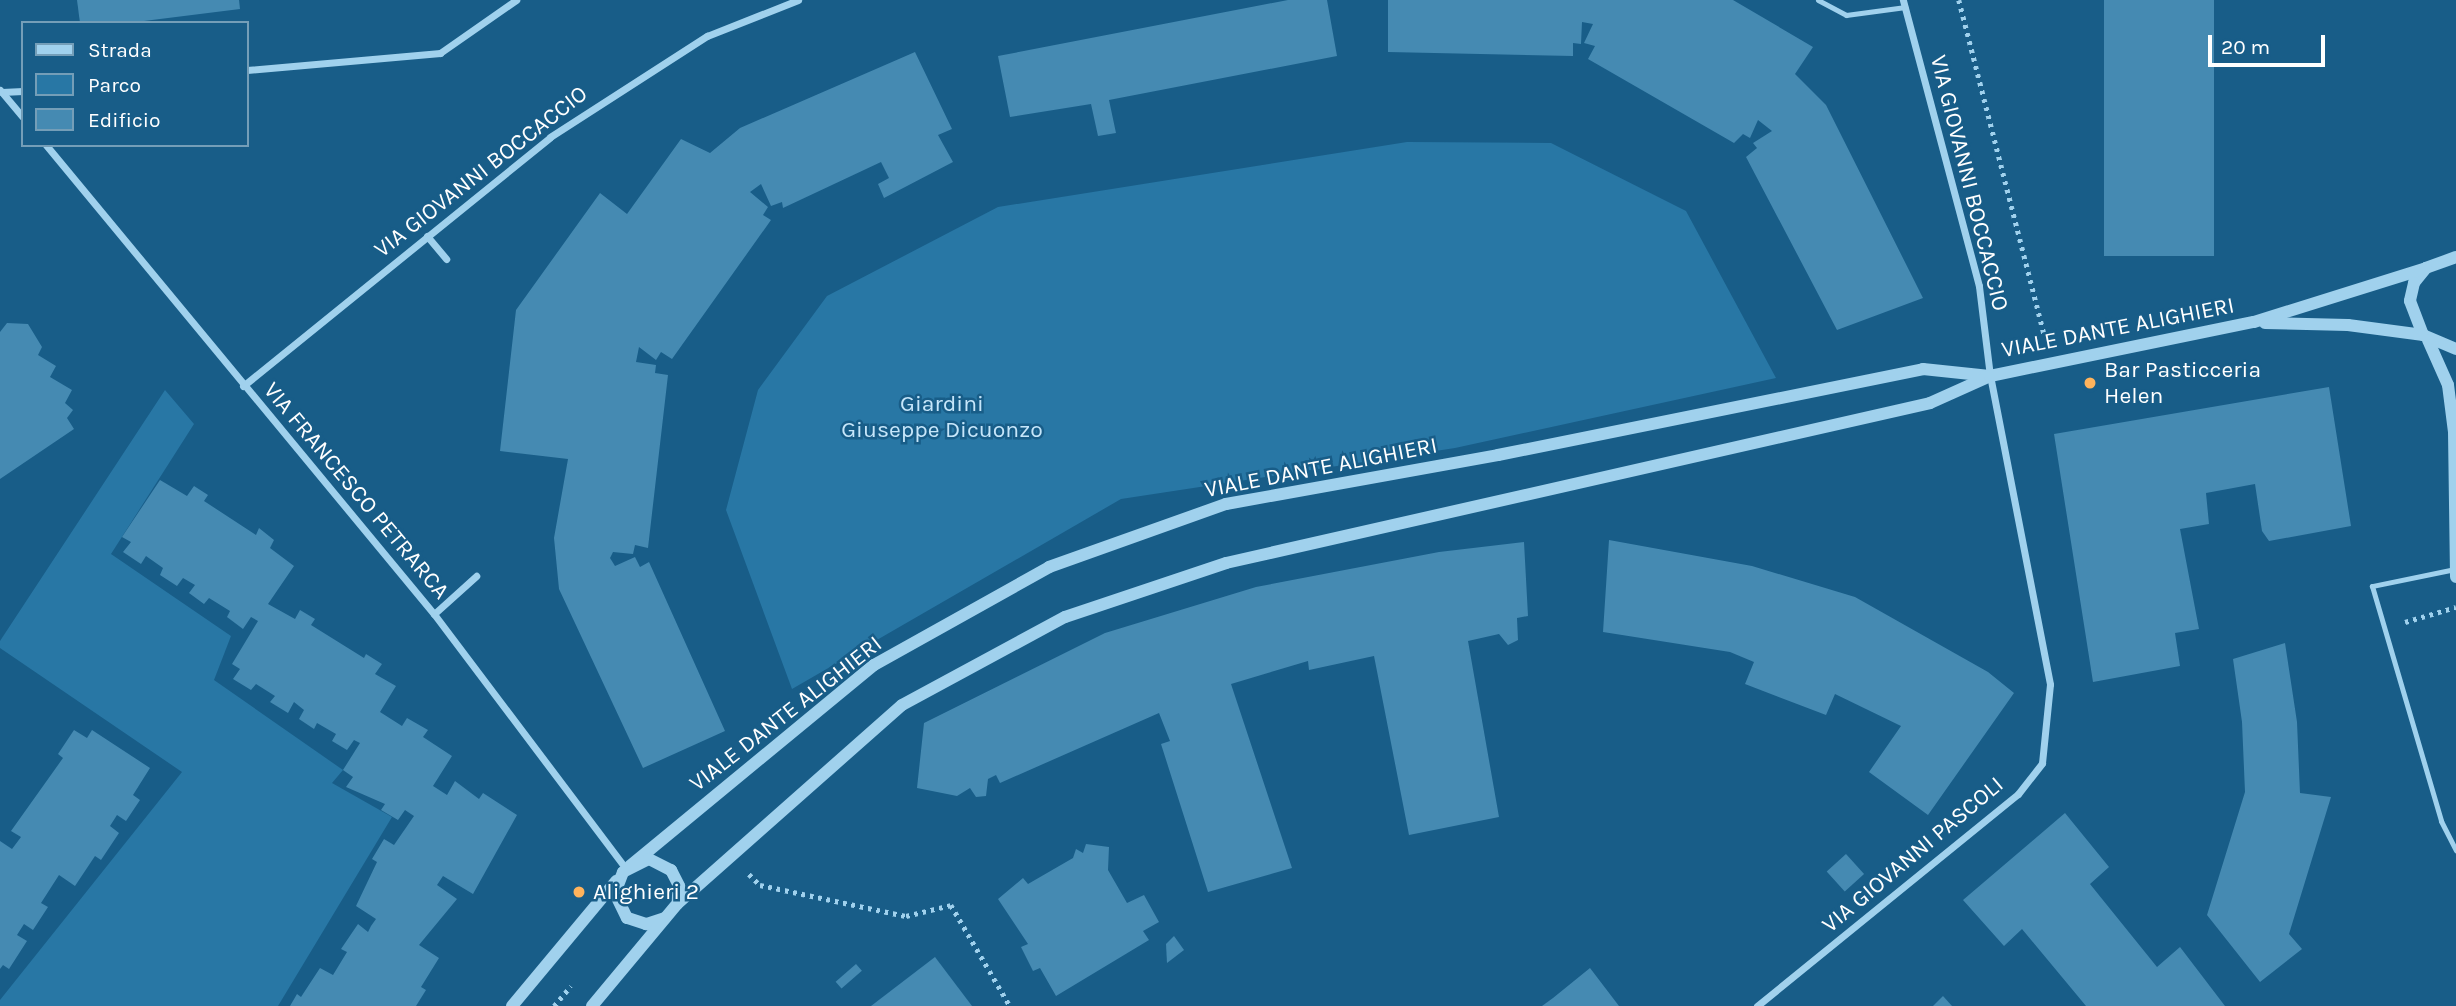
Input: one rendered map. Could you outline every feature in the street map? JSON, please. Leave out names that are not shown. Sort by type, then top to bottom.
[{"type":"street","points":[[248,70],[440,53],[516,0]]},
{"type":"street","name":"VIA GIOVANNI BOCCACCIO","points":[[243,386],[550,137],[645,73],[707,36],[798,0]]},
{"type":"street","name":"VIA GIOVANNI BOCCACCIO","points":[[1904,4],[1979,286],[1990,376]]},
{"type":"street","points":[[1,91],[21,91]]},
{"type":"street","points":[[1,91],[21,115]]},
{"type":"street","name":"VIA FRANCESCO PETRARCA","points":[[48,147],[434,614],[627,869]]},
{"type":"street","points":[[427,236],[446,259]]},
{"type":"street","name":"VIALE DANTE ALIGHIERI","points":[[677,904],[902,705],[1065,617],[1226,563],[1930,403],[1990,376],[2254,322],[2456,257]]},
{"type":"street","points":[[2426,268],[2414,283],[2410,301],[2448,385],[2454,432],[2455,573]]},
{"type":"street","name":"VIALE DANTE ALIGHIERI","points":[[2254,322],[2348,325],[2426,338],[2456,349]]},
{"type":"street","name":"VIALE DANTE ALIGHIERI","points":[[512,1006],[627,869],[874,666],[1061,562],[1226,504],[1512,452],[1923,369],[1990,376]]},
{"type":"street","name":"VIA GIOVANNI PASCOLI","points":[[1758,1006],[2018,794],[2042,763],[2050,684],[1990,376]]},
{"type":"street","points":[[434,614],[476,576]]},
{"type":"street","points":[[592,1006],[666,918],[677,904],[679,886],[671,870],[649,859],[627,869],[615,893],[627,918],[646,924],[666,918]]},
{"type":"lane","points":[[1818,0],[1846,15],[1904,4]]},
{"type":"lane","points":[[2455,573],[2371,586],[2441,821],[2456,850]]},
{"type":"path","points":[[1958,0],[2051,362]]},
{"type":"path","points":[[2384,628],[2456,607]]},
{"type":"path","points":[[729,857],[760,885],[906,916],[951,905],[1010,1006]]},
{"type":"green space","name":"Giardini Giuseppe Dicuonzo","points":[[1407,142],[1551,143],[1686,211],[1776,378],[1455,448],[1121,499],[792,689],[726,510],[758,390],[827,296],[998,207]]},
{"type":"green space","points":[[165,390],[194,424],[111,554],[231,636],[214,680],[343,770],[332,783],[392,817],[278,1006],[0,1006],[0,1000],[182,772],[0,648],[0,641]]},
{"type":"building","points":[[77,0],[239,0],[240,9],[144,21],[80,21]]},
{"type":"building","points":[[1288,0],[1327,0],[1337,56],[1109,100],[1116,133],[1098,136],[1091,104],[1010,117],[998,56]]},
{"type":"building","points":[[1388,0],[1733,0],[1813,47],[1795,74],[1826,105],[1923,298],[1837,330],[1746,157],[1757,148],[1753,143],[1772,131],[1758,120],[1750,138],[1743,134],[1734,143],[1588,59],[1595,46],[1584,43],[1593,24],[1582,22],[1581,44],[1573,43],[1573,56],[1388,52]]},
{"type":"building","points":[[2104,0],[2214,0],[2214,256],[2104,256]]},
{"type":"building","points":[[915,52],[952,129],[938,135],[953,162],[884,198],[878,184],[889,178],[881,162],[783,208],[782,202],[771,206],[761,184],[750,192],[768,207],[763,215],[771,220],[672,359],[661,352],[656,360],[639,347],[636,362],[656,365],[655,373],[668,375],[648,548],[635,545],[633,554],[613,552],[610,558],[615,566],[635,557],[640,567],[649,562],[725,731],[643,768],[559,589],[554,538],[568,459],[500,451],[516,310],[600,193],[627,214],[681,139],[710,153],[740,128]]},
{"type":"building","points":[[7,323],[28,324],[42,347],[38,355],[56,366],[50,377],[72,390],[65,403],[73,410],[67,418],[74,429],[0,479],[0,332]]},
{"type":"building","points":[[2329,387],[2351,526],[2269,541],[2262,531],[2255,484],[2206,493],[2209,524],[2180,529],[2199,629],[2175,633],[2180,666],[2093,682],[2054,434]]},
{"type":"building","points":[[160,480],[187,496],[194,486],[208,495],[204,501],[256,535],[259,528],[274,540],[270,548],[294,566],[268,604],[295,619],[300,610],[315,619],[311,625],[364,658],[366,654],[382,664],[375,674],[396,686],[380,712],[402,726],[407,718],[428,730],[423,737],[452,756],[433,786],[447,795],[455,781],[479,799],[483,793],[517,815],[473,894],[443,876],[437,885],[457,899],[419,945],[439,958],[421,987],[426,990],[416,1006],[290,1006],[297,994],[301,997],[320,968],[333,975],[347,952],[341,949],[358,924],[368,932],[376,919],[356,906],[377,862],[372,859],[384,839],[394,845],[414,816],[405,810],[398,820],[381,810],[385,804],[346,787],[353,777],[343,770],[360,743],[354,740],[347,750],[332,741],[336,734],[317,723],[314,729],[299,719],[304,710],[294,702],[288,713],[270,702],[275,696],[256,684],[251,690],[233,679],[240,669],[232,664],[258,621],[251,617],[243,629],[227,617],[230,611],[209,598],[204,604],[189,593],[195,585],[183,578],[177,586],[160,575],[163,568],[146,556],[141,564],[123,552],[131,542],[122,537]]},
{"type":"building","points":[[1609,540],[1752,566],[1855,597],[1988,672],[2014,693],[1928,815],[1869,772],[1901,726],[1835,694],[1826,715],[1745,684],[1754,662],[1730,652],[1603,632]]},
{"type":"building","points":[[1524,542],[1528,616],[1517,618],[1518,640],[1508,645],[1499,634],[1468,641],[1499,817],[1409,835],[1374,656],[1309,670],[1308,661],[1231,684],[1292,868],[1208,892],[1161,744],[1170,741],[1159,713],[1000,783],[996,775],[988,779],[986,796],[976,797],[970,788],[957,796],[917,788],[924,723],[1105,633],[1256,587],[1439,552]]},
{"type":"building","points":[[2285,643],[2297,722],[2300,793],[2331,797],[2289,934],[2302,949],[2260,982],[2207,915],[2245,792],[2242,722],[2233,659]]},
{"type":"building","points":[[74,730],[87,738],[92,730],[150,768],[133,795],[140,800],[126,821],[117,815],[110,826],[119,833],[101,860],[95,856],[75,886],[59,875],[41,903],[48,907],[33,930],[24,924],[17,935],[27,941],[9,969],[3,965],[0,969],[0,841],[12,849],[21,837],[11,831],[63,758],[58,754]]},
{"type":"building","points":[[2065,813],[2109,867],[2090,884],[2157,967],[2180,947],[2225,1006],[2086,1006],[2022,929],[2004,946],[1963,900]]},
{"type":"building","points":[[1086,844],[1109,847],[1108,870],[1127,903],[1144,895],[1159,922],[1143,931],[1149,940],[1056,996],[1040,968],[1033,971],[1021,947],[1028,944],[998,899],[1023,878],[1028,884],[1073,858],[1076,849],[1083,853]]},
{"type":"building","points":[[1846,854],[1864,874],[1845,891],[1827,871]]},
{"type":"building","points":[[1174,936],[1184,950],[1167,963],[1166,944]]},
{"type":"building","points":[[935,957],[972,1006],[871,1006]]},
{"type":"building","points":[[856,964],[862,971],[842,989],[836,982]]},
{"type":"building","points":[[1590,968],[1619,1006],[1542,1006],[1553,998]]},
{"type":"building","points":[[1943,996],[1952,1006],[1933,1006]]},
{"type":"place","name":"Bar Pasticceria Helen","points":[[2090,383]]},
{"type":"place","name":"Alighieri 2","points":[[579,892]]}]
